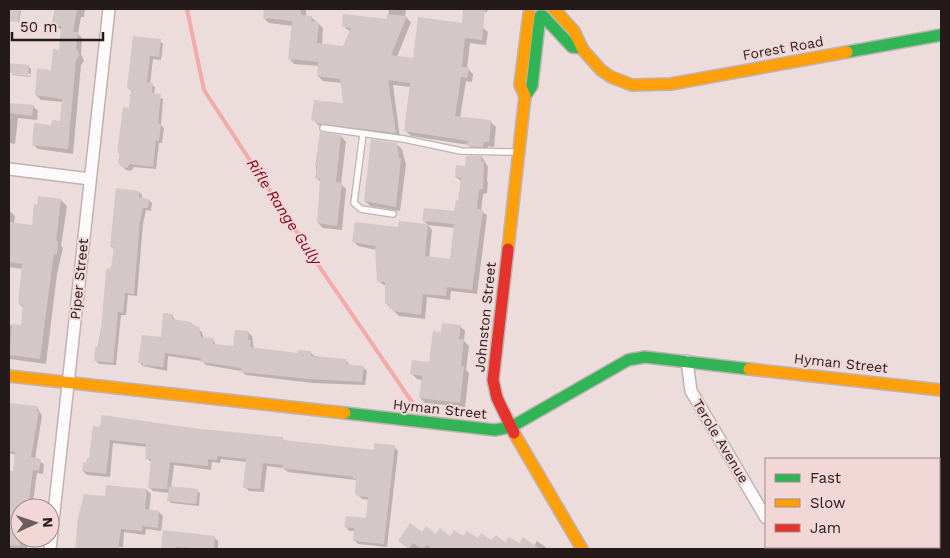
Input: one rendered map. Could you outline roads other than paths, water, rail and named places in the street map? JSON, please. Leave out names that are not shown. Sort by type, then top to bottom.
[{"type":"street","name":"Piper Street","points":[[50,549],[109,9]]},
{"type":"street","name":"Forest Road","points":[[540,12],[572,47],[582,48],[607,75],[617,82],[630,86],[652,87],[671,84],[941,35]]},
{"type":"street","name":"Johnston Street","points":[[540,12],[532,86],[524,96],[493,371],[497,398],[511,427],[582,549]]},
{"type":"street","points":[[9,169],[90,179]]},
{"type":"street","name":"Hyman Street","points":[[9,376],[444,426],[495,430],[511,427],[628,360],[645,357],[941,390]]},
{"type":"street","name":"Terole Avenue","points":[[687,361],[691,391],[765,516]]},
{"type":"lane","points":[[323,128],[404,139],[478,153],[518,152]]},
{"type":"lane","points":[[363,134],[354,204],[361,210],[393,214]]},
{"type":"waterway","name":"Rifle Range Gully","points":[[187,9],[204,90],[321,269],[412,402]]}]
